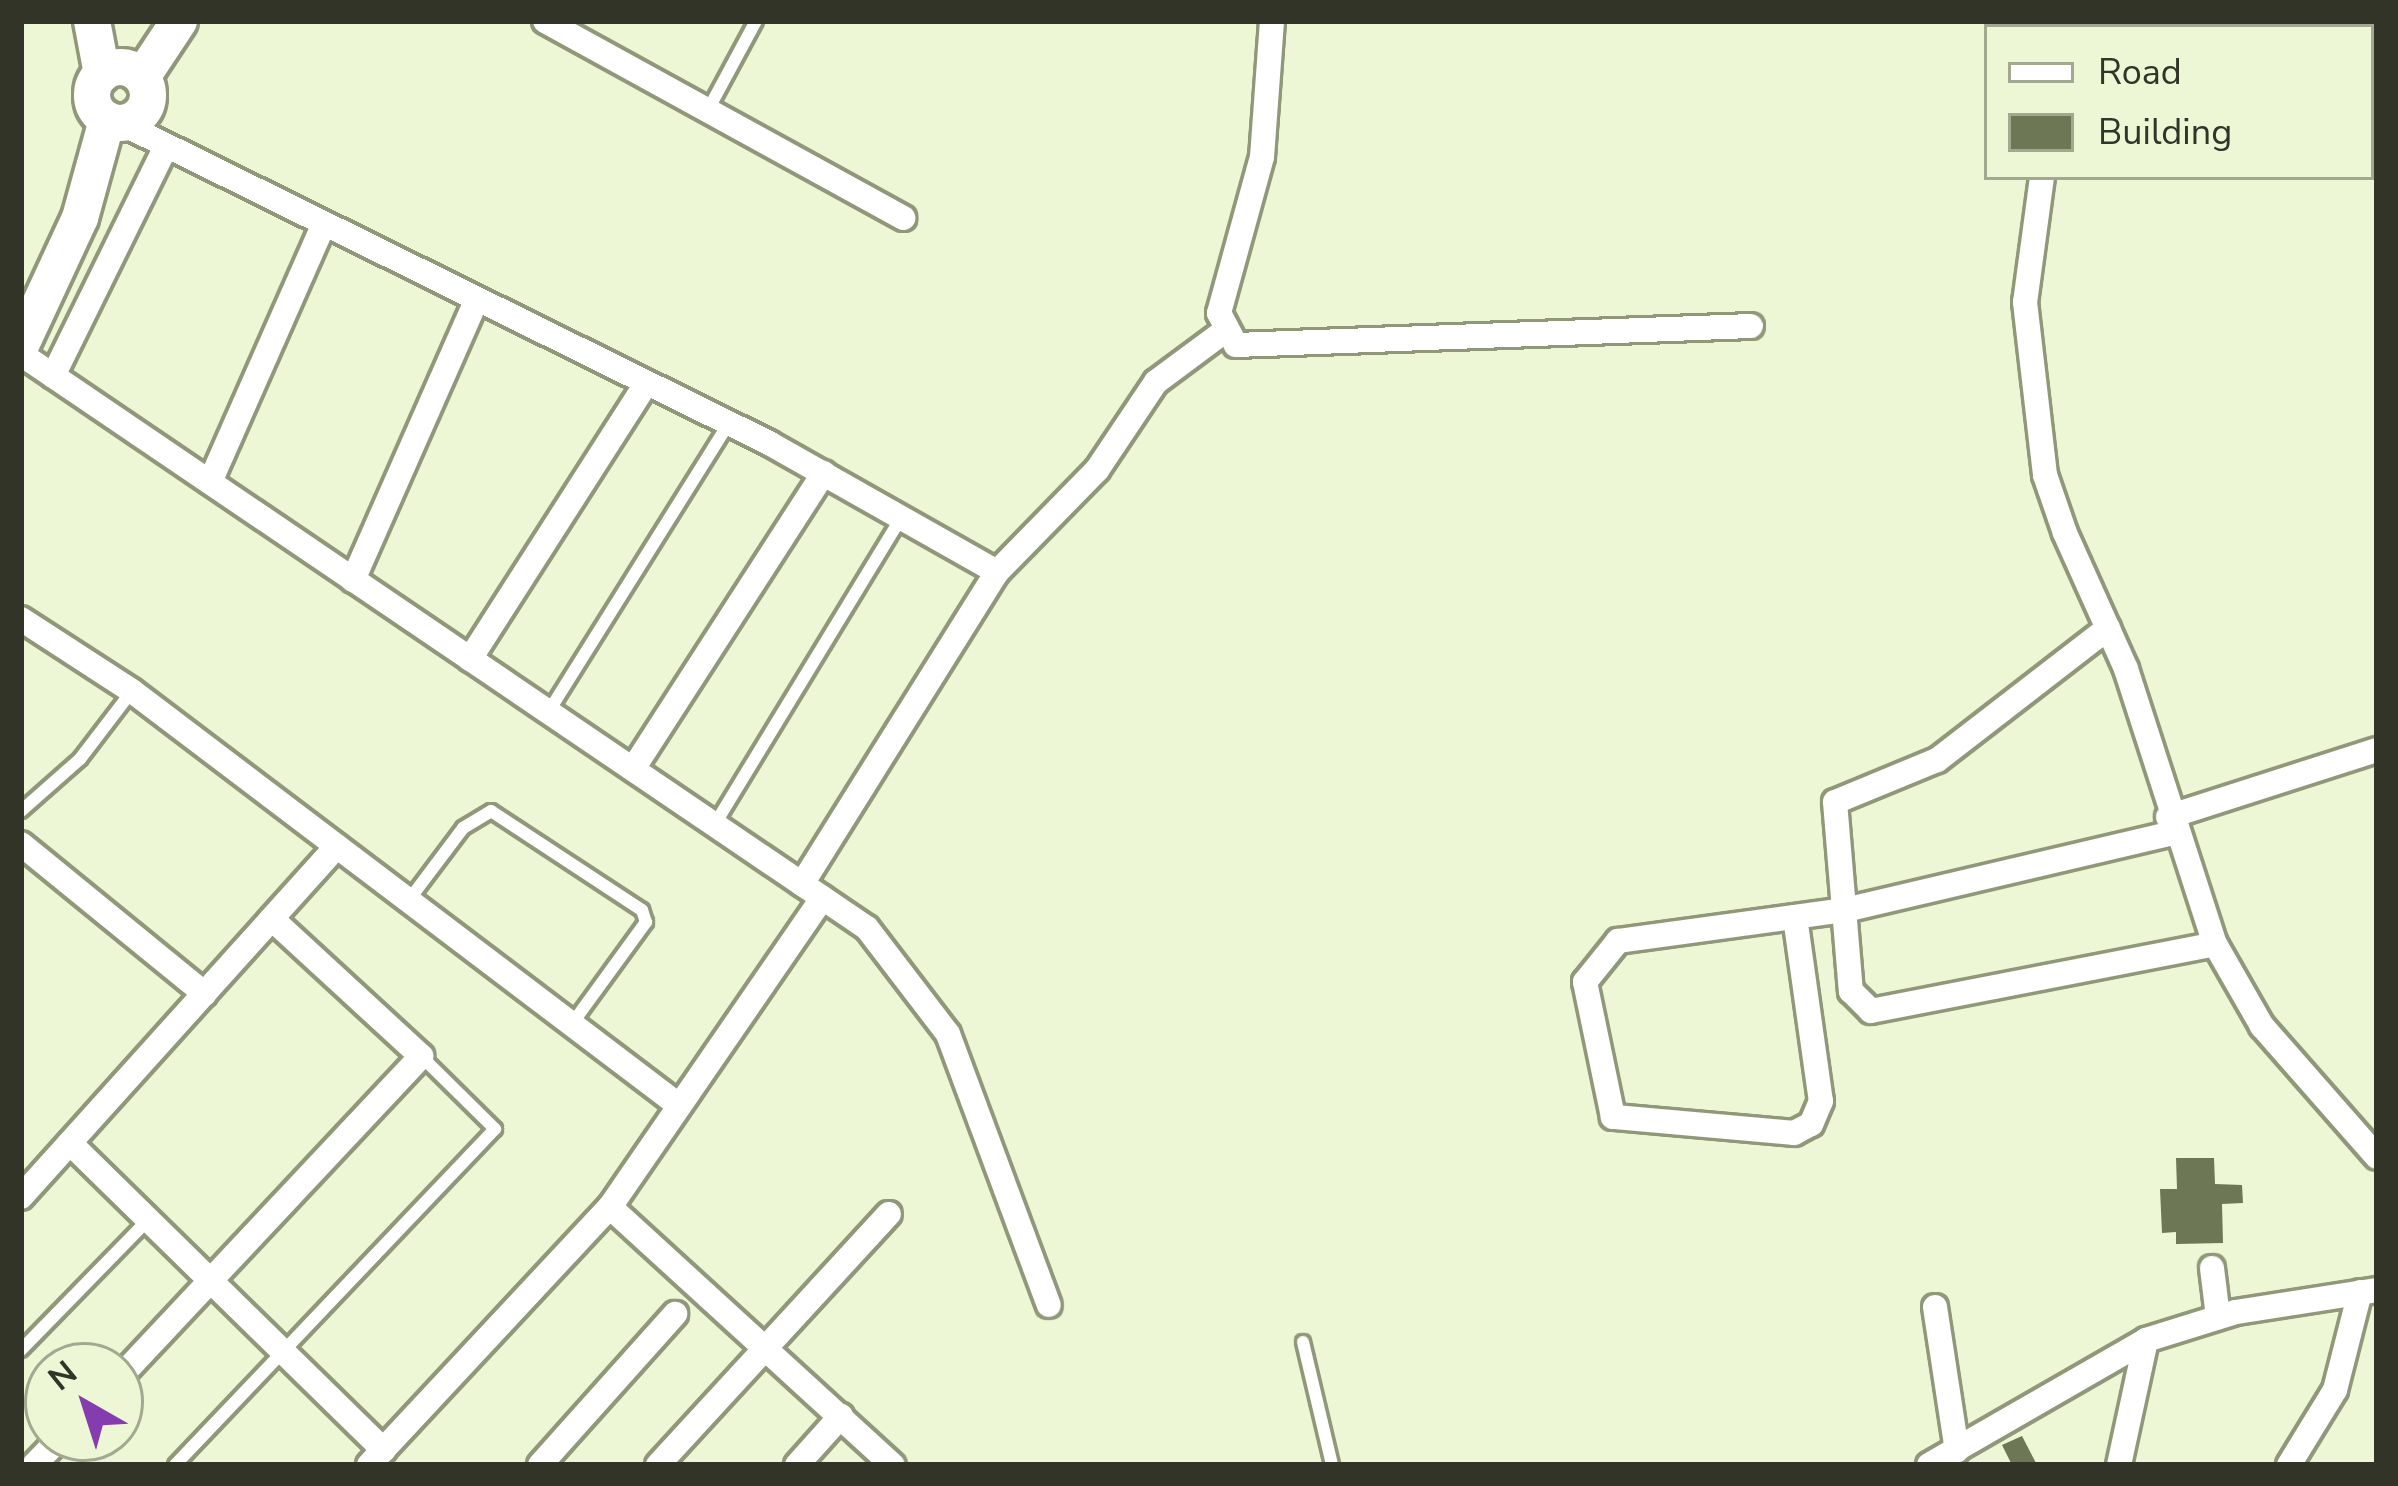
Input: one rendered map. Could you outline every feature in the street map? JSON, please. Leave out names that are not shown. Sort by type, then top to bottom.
[{"type":"street","points":[[92,21],[102,74],[92,99],[114,122],[643,388],[728,424],[903,514],[997,572]]},
{"type":"street","points":[[21,345],[80,218],[114,122],[143,110],[142,77],[179,21]]},
{"type":"street","points":[[545,21],[903,218]]},
{"type":"street","points":[[70,1143],[284,1352],[376,1457],[610,1208],[812,891],[997,572],[1118,444],[1156,382],[1222,334],[1262,157],[1272,21]]},
{"type":"street","points":[[102,74],[142,77]]},
{"type":"street","points":[[53,376],[164,150]]},
{"type":"street","points":[[2042,180],[2025,302],[2045,475],[2108,628],[2170,825],[2216,944],[2311,1089],[2377,1157]]},
{"type":"street","points":[[210,482],[323,226]]},
{"type":"street","points":[[353,580],[475,304]]},
{"type":"street","points":[[1222,334],[1246,347],[1751,326]]},
{"type":"street","points":[[21,354],[812,891],[890,950],[937,1012],[1049,1304]]},
{"type":"street","points":[[470,659],[643,388]]},
{"type":"street","points":[[632,769],[824,473]]},
{"type":"street","points":[[21,619],[132,691],[677,1104]]},
{"type":"street","points":[[2108,628],[1937,760],[1835,802],[1851,991],[1871,1011],[2216,944]]},
{"type":"street","points":[[1795,917],[1821,1101],[1811,1124],[1794,1133],[1613,1117],[1585,982],[1595,960],[1618,941],[1845,910],[2170,825],[2377,750]]},
{"type":"street","points":[[21,844],[205,994]]},
{"type":"street","points":[[21,1197],[338,846]]},
{"type":"street","points":[[144,1352],[422,1056],[272,919]]},
{"type":"street","points":[[610,1208],[893,1465]]},
{"type":"street","points":[[658,1465],[889,1214]]},
{"type":"street","points":[[2212,1268],[2218,1318]]},
{"type":"street","points":[[1929,1465],[2146,1340],[2218,1318],[2368,1291],[2335,1390],[2289,1465]]},
{"type":"street","points":[[1935,1306],[1957,1450]]},
{"type":"street","points":[[540,1465],[675,1314]]},
{"type":"street","points":[[2120,1465],[2146,1340]]},
{"type":"street","points":[[797,1465],[842,1416]]},
{"type":"lane","points":[[708,110],[756,21]]},
{"type":"lane","points":[[549,712],[728,424]]},
{"type":"lane","points":[[715,825],[903,514]]},
{"type":"lane","points":[[21,811],[80,760],[132,691]]},
{"type":"lane","points":[[408,900],[463,828],[491,812],[641,910],[646,922],[572,1024]]},
{"type":"lane","points":[[175,1465],[495,1129],[422,1056]]},
{"type":"lane","points":[[21,1350],[148,1220]]},
{"type":"lane","points":[[1303,1342],[1333,1465]]},
{"type":"building","points":[[2176,1158],[2214,1158],[2215,1184],[2242,1185],[2243,1203],[2222,1204],[2223,1243],[2176,1244],[2176,1232],[2162,1233],[2160,1189],[2177,1189]]},
{"type":"building","points":[[2022,1436],[2037,1465],[2012,1465],[2002,1445]]}]
